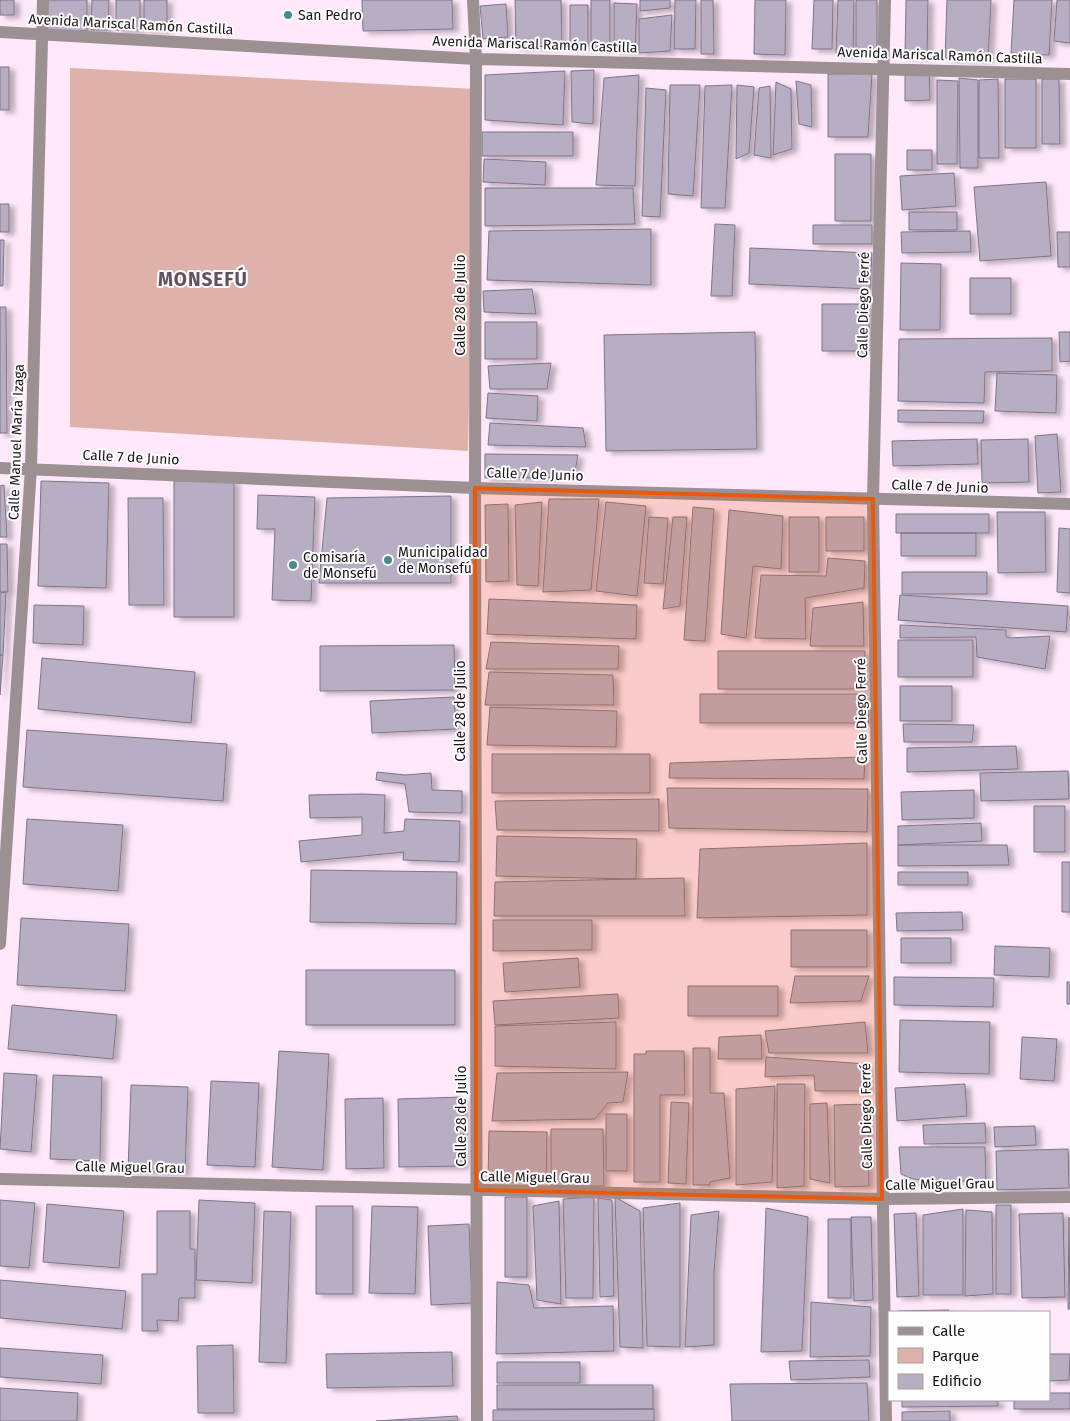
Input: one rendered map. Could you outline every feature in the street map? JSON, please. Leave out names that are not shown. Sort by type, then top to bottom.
[{"type":"street","name":"Calle Manuel María Izaga","points":[[0,944],[32,468],[43,0]]},
{"type":"street","name":"Calle 28 de Julio","points":[[473,0],[476,59],[477,1421]]},
{"type":"street","name":"Calle Diego Ferré","points":[[885,0],[873,499],[886,1421]]},
{"type":"street","name":"Avenida Mariscal Ramón Castilla","points":[[0,32],[476,59],[1070,74]]},
{"type":"street","name":"Calle 7 de Junio","points":[[0,468],[475,488],[1070,504]]},
{"type":"street","name":"Calle Miguel Grau","points":[[0,1179],[882,1200],[1070,1197]]},
{"type":"highlighted area","points":[[475,488],[873,499],[882,1199],[476,1190]]},
{"type":"green space","points":[[70,68],[476,89],[468,451],[70,427]]},
{"type":"building","points":[[0,0],[14,0],[14,15],[0,15]]},
{"type":"building","points":[[46,0],[87,0],[87,31],[46,31]]},
{"type":"building","points":[[92,0],[109,0],[108,30],[91,30]]},
{"type":"building","points":[[116,0],[140,0],[140,30],[116,30]]},
{"type":"building","points":[[144,0],[167,0],[167,30],[144,30]]},
{"type":"building","points":[[362,0],[452,0],[453,29],[363,31]]},
{"type":"building","points":[[515,0],[561,0],[562,46],[516,47]]},
{"type":"building","points":[[591,0],[610,0],[610,47],[591,49]]},
{"type":"building","points":[[640,0],[670,0],[670,8],[640,11]]},
{"type":"building","points":[[675,0],[696,0],[695,49],[674,49]]},
{"type":"building","points":[[701,0],[713,0],[714,54],[701,54]]},
{"type":"building","points":[[755,0],[786,0],[785,55],[754,54]]},
{"type":"building","points":[[814,0],[833,0],[832,49],[812,49]]},
{"type":"building","points":[[838,0],[854,0],[853,54],[836,53]]},
{"type":"building","points":[[856,0],[877,0],[877,51],[856,51]]},
{"type":"building","points":[[906,0],[928,0],[927,57],[905,56]]},
{"type":"building","points":[[947,0],[991,0],[988,60],[945,58]]},
{"type":"building","points":[[1014,0],[1052,0],[1049,55],[1011,53]]},
{"type":"building","points":[[1057,0],[1070,0],[1070,43],[1054,41]]},
{"type":"building","points":[[614,3],[637,4],[635,52],[614,50]]},
{"type":"building","points":[[506,4],[508,37],[483,39],[480,6]]},
{"type":"building","points":[[570,5],[588,5],[588,46],[570,46]]},
{"type":"building","points":[[672,15],[670,51],[639,53],[639,19]]},
{"type":"building","points":[[0,67],[9,67],[9,110],[0,110]]},
{"type":"building","points":[[594,70],[593,124],[572,122],[571,71]]},
{"type":"building","points":[[565,71],[563,125],[485,120],[485,75]]},
{"type":"building","points":[[905,71],[929,71],[930,100],[905,101]]},
{"type":"building","points":[[828,74],[872,74],[868,137],[828,137]]},
{"type":"building","points":[[639,75],[635,186],[596,185],[604,78]]},
{"type":"building","points":[[959,78],[978,80],[978,168],[960,168]]},
{"type":"building","points":[[998,79],[999,158],[979,158],[979,80]]},
{"type":"building","points":[[1005,79],[1036,79],[1036,148],[1005,148]]},
{"type":"building","points":[[1042,79],[1059,79],[1060,144],[1042,144]]},
{"type":"building","points":[[937,80],[958,81],[957,164],[937,164]]},
{"type":"building","points":[[796,81],[811,85],[812,127],[799,124]]},
{"type":"building","points":[[776,82],[791,89],[792,149],[773,155]]},
{"type":"building","points":[[670,85],[700,85],[693,196],[668,194]]},
{"type":"building","points":[[732,85],[725,208],[701,208],[705,86]]},
{"type":"building","points":[[737,85],[754,87],[749,153],[736,159]]},
{"type":"building","points":[[770,86],[771,158],[754,155],[759,88]]},
{"type":"building","points":[[646,88],[666,90],[660,217],[642,216]]},
{"type":"building","points":[[482,132],[573,132],[573,156],[482,156]]},
{"type":"building","points":[[907,150],[932,150],[932,170],[907,170]]},
{"type":"building","points":[[835,154],[871,154],[871,221],[835,221]]},
{"type":"building","points":[[484,159],[546,162],[545,185],[483,182]]},
{"type":"building","points":[[954,173],[956,206],[902,210],[900,176]]},
{"type":"building","points":[[1046,182],[1051,256],[980,261],[974,187]]},
{"type":"building","points":[[485,188],[633,188],[635,224],[485,226]]},
{"type":"building","points":[[0,204],[9,204],[9,232],[0,232]]},
{"type":"building","points":[[909,212],[957,212],[957,230],[909,230]]},
{"type":"building","points":[[715,224],[735,225],[732,296],[711,296]]},
{"type":"building","points":[[813,225],[872,225],[872,244],[813,244]]},
{"type":"building","points":[[651,229],[651,285],[487,280],[489,231]]},
{"type":"building","points":[[970,231],[971,252],[902,253],[901,232]]},
{"type":"building","points":[[1057,232],[1070,232],[1070,267],[1058,267]]},
{"type":"building","points":[[0,240],[4,240],[3,286],[0,286]]},
{"type":"building","points":[[750,248],[872,253],[870,289],[749,284]]},
{"type":"building","points":[[901,263],[941,264],[940,330],[900,330]]},
{"type":"building","points":[[970,278],[1011,278],[1011,314],[970,314]]},
{"type":"building","points":[[532,289],[536,314],[484,312],[483,291]]},
{"type":"building","points":[[822,304],[869,304],[869,351],[822,351]]},
{"type":"building","points":[[0,307],[6,307],[7,433],[0,433]]},
{"type":"building","points":[[485,322],[537,322],[537,359],[485,359]]},
{"type":"building","points":[[755,332],[757,449],[606,451],[604,335]]},
{"type":"building","points":[[1059,332],[1070,332],[1070,361],[1060,362]]},
{"type":"building","points":[[1052,338],[1052,371],[985,372],[984,403],[898,401],[899,339]]},
{"type":"building","points":[[551,363],[547,389],[490,389],[488,366]]},
{"type":"building","points":[[997,373],[1057,375],[1056,413],[995,411]]},
{"type":"building","points":[[488,393],[538,396],[537,421],[486,418]]},
{"type":"building","points":[[898,410],[984,411],[983,423],[898,422]]},
{"type":"building","points":[[490,423],[583,428],[586,447],[488,445]]},
{"type":"building","points":[[1057,434],[1061,492],[1038,493],[1035,436]]},
{"type":"building","points":[[977,439],[978,464],[893,466],[892,441]]},
{"type":"building","points":[[1028,439],[1029,482],[982,483],[981,440]]},
{"type":"building","points":[[485,454],[578,455],[574,477],[485,478]]},
{"type":"building","points":[[41,481],[109,483],[106,588],[38,586]]},
{"type":"building","points":[[174,481],[234,481],[234,617],[174,617]]},
{"type":"building","points":[[4,485],[7,537],[0,537],[0,486]]},
{"type":"building","name":"Comisaría de Monsefú","points":[[258,495],[315,497],[311,601],[272,600],[275,529],[257,529]]},
{"type":"building","points":[[451,496],[451,583],[319,583],[327,498]]},
{"type":"building","points":[[128,498],[163,498],[164,605],[129,605]]},
{"type":"building","points":[[549,499],[599,499],[591,590],[543,592]]},
{"type":"building","points":[[542,502],[538,586],[517,585],[515,505]]},
{"type":"building","points":[[606,502],[646,506],[637,596],[596,591]]},
{"type":"building","points":[[508,504],[509,581],[486,582],[485,505]]},
{"type":"building","points":[[693,507],[714,509],[705,641],[684,640]]},
{"type":"building","points":[[729,510],[783,516],[781,569],[753,566],[746,638],[721,634]]},
{"type":"building","points":[[997,512],[1045,512],[1046,572],[998,573]]},
{"type":"building","points":[[896,514],[989,514],[989,533],[896,533]]},
{"type":"building","points":[[649,517],[668,518],[663,584],[644,583]]},
{"type":"building","points":[[673,517],[687,517],[680,606],[663,609]]},
{"type":"building","points":[[789,517],[819,517],[819,572],[789,572]]},
{"type":"building","points":[[826,517],[864,517],[864,551],[826,551]]},
{"type":"building","points":[[1059,528],[1070,529],[1070,593],[1057,592]]},
{"type":"building","points":[[901,533],[976,533],[976,556],[901,556]]},
{"type":"building","points":[[0,544],[7,544],[8,592],[0,592]]},
{"type":"building","points":[[828,558],[865,561],[864,588],[805,598],[806,639],[755,638],[761,575],[826,576]]},
{"type":"building","points":[[902,572],[987,572],[987,594],[902,594]]},
{"type":"building","points":[[6,592],[3,655],[0,655],[0,593]]},
{"type":"building","points":[[900,595],[1068,606],[1066,632],[898,620]]},
{"type":"building","points":[[489,599],[637,605],[636,639],[487,634]]},
{"type":"building","points":[[863,602],[864,646],[810,646],[813,608]]},
{"type":"building","points":[[34,605],[84,606],[83,645],[33,643]]},
{"type":"building","points":[[900,625],[1006,630],[1006,637],[1010,638],[1050,636],[1045,669],[977,657],[976,637],[900,638]]},
{"type":"building","points":[[898,640],[973,640],[973,677],[898,677]]},
{"type":"building","points":[[491,642],[619,646],[618,669],[486,669]]},
{"type":"building","points":[[454,645],[455,690],[320,691],[320,646]]},
{"type":"building","points":[[718,651],[865,651],[865,689],[718,689]]},
{"type":"building","points":[[0,655],[3,655],[0,695]]},
{"type":"building","points":[[42,658],[195,672],[191,723],[38,709]]},
{"type":"building","points":[[489,672],[613,675],[614,705],[485,705]]},
{"type":"building","points":[[900,686],[952,686],[952,721],[900,721]]},
{"type":"building","points":[[700,694],[867,694],[869,723],[700,723]]},
{"type":"building","points":[[454,697],[456,729],[372,733],[370,701]]},
{"type":"building","points":[[490,707],[617,711],[616,747],[487,745]]},
{"type":"building","points":[[903,724],[974,725],[972,742],[904,742]]},
{"type":"building","points":[[27,730],[227,744],[223,801],[23,787]]},
{"type":"building","points":[[1016,746],[1018,769],[907,772],[907,748]]},
{"type":"building","points":[[492,754],[650,754],[650,793],[492,793]]},
{"type":"building","points":[[865,757],[864,779],[669,778],[670,763]]},
{"type":"building","points":[[1068,771],[1069,799],[981,801],[980,773]]},
{"type":"building","points":[[377,772],[405,775],[431,773],[432,790],[462,791],[462,813],[409,812],[405,784],[376,780]]},
{"type":"building","points":[[667,788],[868,789],[867,832],[669,828]]},
{"type":"building","points":[[974,790],[974,818],[902,820],[901,792]]},
{"type":"building","points":[[309,795],[385,795],[384,833],[404,831],[405,819],[460,821],[459,862],[403,860],[404,852],[301,862],[299,841],[362,835],[362,817],[310,818]]},
{"type":"building","points":[[659,799],[659,831],[497,830],[495,801]]},
{"type":"building","points":[[1034,806],[1065,806],[1065,852],[1034,852]]},
{"type":"building","points":[[27,819],[123,825],[118,891],[23,884]]},
{"type":"building","points":[[981,823],[982,841],[898,845],[898,826]]},
{"type":"building","points":[[497,836],[637,839],[636,879],[496,876]]},
{"type":"building","points":[[867,843],[867,915],[697,918],[700,849]]},
{"type":"building","points":[[898,845],[1007,845],[1009,865],[898,866]]},
{"type":"building","points":[[1062,862],[1070,862],[1070,912],[1062,912]]},
{"type":"building","points":[[311,870],[457,872],[456,924],[310,922]]},
{"type":"building","points":[[898,872],[968,872],[968,885],[898,885]]},
{"type":"building","points":[[684,878],[685,916],[494,916],[495,882]]},
{"type":"building","points":[[962,912],[963,930],[897,931],[896,913]]},
{"type":"building","points":[[21,918],[129,924],[125,991],[17,985]]},
{"type":"building","points":[[493,920],[592,920],[592,950],[493,951]]},
{"type":"building","points":[[791,930],[867,930],[867,967],[791,967]]},
{"type":"building","points":[[901,938],[951,938],[951,963],[901,963]]},
{"type":"building","points":[[995,946],[1050,948],[1049,977],[994,975]]},
{"type":"building","points":[[578,958],[580,987],[505,992],[503,963]]},
{"type":"building","points":[[306,970],[455,970],[455,1025],[306,1025]]},
{"type":"building","points":[[795,976],[869,976],[861,1001],[790,1003]]},
{"type":"building","points":[[894,977],[994,978],[993,1007],[894,1005]]},
{"type":"building","points":[[1067,982],[1070,982],[1070,1004],[1067,1004]]},
{"type":"building","points":[[688,986],[778,986],[778,1016],[688,1016]]},
{"type":"building","points":[[618,994],[619,1018],[495,1025],[493,1001]]},
{"type":"building","points":[[12,1005],[117,1015],[113,1059],[8,1049]]},
{"type":"building","points":[[900,1020],[990,1022],[989,1074],[899,1072]]},
{"type":"building","points":[[616,1022],[616,1069],[495,1066],[495,1026]]},
{"type":"building","points":[[865,1022],[868,1053],[769,1053],[765,1031]]},
{"type":"building","points":[[761,1035],[762,1059],[718,1059],[719,1037]]},
{"type":"building","points":[[1022,1037],[1057,1039],[1054,1081],[1020,1079]]},
{"type":"building","points":[[693,1048],[710,1048],[710,1093],[724,1093],[730,1178],[710,1182],[710,1185],[693,1185]]},
{"type":"building","points":[[279,1051],[329,1054],[323,1170],[272,1167]]},
{"type":"building","points":[[646,1051],[684,1051],[685,1095],[660,1095],[660,1182],[634,1182],[634,1054],[646,1054]]},
{"type":"building","points":[[766,1057],[867,1064],[868,1091],[815,1091],[814,1075],[765,1077]]},
{"type":"building","points":[[628,1072],[623,1102],[608,1103],[595,1119],[492,1121],[497,1073]]},
{"type":"building","points":[[4,1073],[37,1075],[31,1152],[0,1149]]},
{"type":"building","points":[[53,1075],[102,1077],[100,1161],[50,1159]]},
{"type":"building","points":[[211,1081],[259,1083],[255,1167],[207,1165]]},
{"type":"building","points":[[777,1084],[805,1084],[804,1186],[777,1188]]},
{"type":"building","points":[[965,1084],[967,1116],[897,1121],[895,1088]]},
{"type":"building","points":[[131,1085],[188,1087],[185,1173],[128,1171]]},
{"type":"building","points":[[775,1086],[772,1182],[736,1185],[736,1089]]},
{"type":"building","points":[[463,1097],[464,1166],[399,1167],[398,1099]]},
{"type":"building","points":[[383,1098],[384,1168],[346,1169],[345,1099]]},
{"type":"building","points":[[671,1102],[689,1103],[686,1184],[668,1183]]},
{"type":"building","points":[[827,1103],[830,1183],[810,1179],[810,1104]]},
{"type":"building","points":[[868,1104],[869,1186],[835,1187],[834,1105]]},
{"type":"building","points":[[606,1114],[627,1114],[627,1171],[606,1171]]},
{"type":"building","points":[[985,1123],[986,1143],[924,1144],[923,1125]]},
{"type":"building","points":[[1035,1126],[1036,1145],[995,1147],[994,1127]]},
{"type":"building","points":[[551,1129],[603,1129],[604,1186],[551,1186]]},
{"type":"building","points":[[489,1131],[547,1132],[546,1183],[488,1182]]},
{"type":"building","points":[[899,1147],[985,1147],[986,1182],[913,1179],[901,1174]]},
{"type":"building","points":[[1068,1149],[1069,1188],[997,1190],[996,1151]]},
{"type":"building","points":[[505,1197],[527,1197],[527,1277],[505,1277]]},
{"type":"building","points":[[594,1197],[593,1298],[566,1298],[563,1199]]},
{"type":"building","points":[[615,1197],[640,1211],[643,1348],[620,1347]]},
{"type":"building","points":[[598,1198],[612,1200],[614,1296],[600,1297]]},
{"type":"building","points":[[0,1200],[35,1203],[29,1268],[0,1266]]},
{"type":"building","points":[[199,1200],[255,1203],[252,1283],[196,1280]]},
{"type":"building","points":[[559,1201],[561,1304],[537,1300],[533,1206]]},
{"type":"building","points":[[680,1203],[680,1347],[647,1346],[643,1208]]},
{"type":"building","points":[[47,1204],[124,1211],[119,1268],[43,1262]]},
{"type":"building","points":[[996,1205],[1011,1205],[1011,1294],[996,1294]]},
{"type":"building","points":[[316,1206],[353,1206],[353,1294],[316,1294]]},
{"type":"building","points":[[372,1206],[418,1207],[415,1294],[369,1293]]},
{"type":"building","points":[[766,1208],[808,1217],[802,1351],[761,1352]]},
{"type":"building","points":[[963,1209],[963,1295],[923,1295],[923,1215]]},
{"type":"building","points":[[966,1210],[992,1212],[993,1294],[965,1296]]},
{"type":"building","points":[[157,1211],[190,1211],[190,1249],[195,1249],[195,1298],[179,1298],[178,1321],[157,1320],[158,1331],[142,1331],[142,1274],[157,1274]]},
{"type":"building","points":[[264,1211],[291,1212],[286,1363],[259,1362]]},
{"type":"building","points":[[719,1211],[714,1272],[714,1345],[685,1347],[691,1215]]},
{"type":"building","points":[[916,1213],[919,1296],[897,1297],[894,1214]]},
{"type":"building","points":[[1063,1213],[1065,1297],[1022,1298],[1019,1214]]},
{"type":"building","points":[[851,1217],[871,1217],[873,1300],[854,1301]]},
{"type":"building","points":[[1069,1217],[1070,1309],[1068,1309]]},
{"type":"building","points":[[828,1219],[851,1219],[851,1298],[828,1298]]},
{"type":"building","points":[[469,1224],[472,1303],[431,1305],[428,1226]]},
{"type":"building","points":[[0,1280],[126,1291],[122,1329],[0,1318]]},
{"type":"building","points":[[497,1282],[529,1285],[534,1308],[613,1306],[614,1351],[496,1354]]},
{"type":"building","points":[[811,1302],[871,1307],[870,1356],[810,1357]]},
{"type":"building","points":[[949,1310],[949,1311],[898,1311]]},
{"type":"building","points":[[233,1345],[234,1413],[198,1413],[197,1346]]},
{"type":"building","points":[[0,1348],[103,1355],[101,1384],[0,1377]]},
{"type":"building","points":[[452,1352],[453,1386],[327,1388],[326,1354]]},
{"type":"building","points":[[1050,1354],[1070,1354],[1069,1380],[1050,1381]]},
{"type":"building","points":[[869,1360],[870,1377],[791,1380],[789,1361]]},
{"type":"building","points":[[497,1362],[580,1362],[580,1383],[497,1383]]},
{"type":"building","points":[[867,1383],[869,1421],[732,1421],[730,1384]]},
{"type":"building","points":[[497,1385],[653,1385],[653,1409],[497,1409]]},
{"type":"building","points":[[0,1388],[78,1393],[77,1421],[0,1421]]},
{"type":"building","points":[[1050,1393],[1070,1393],[1070,1409],[1014,1409],[1014,1401],[1050,1401]]},
{"type":"building","points":[[902,1401],[998,1401],[998,1406],[902,1407]]},
{"type":"building","points":[[654,1409],[654,1421],[493,1421],[493,1410]]},
{"type":"building","points":[[950,1411],[950,1421],[902,1421],[902,1412]]},
{"type":"building","points":[[457,1416],[458,1421],[376,1421]]},
{"type":"place","name":"San Pedro","points":[[288,15]]},
{"type":"place","name":"Municipalidad de Monsefú","points":[[388,560]]},
{"type":"place","name":"Comisaría de Monsefú","points":[[293,565]]},
{"type":"district","name":"MONSEFÚ","points":[[203,279]]}]
